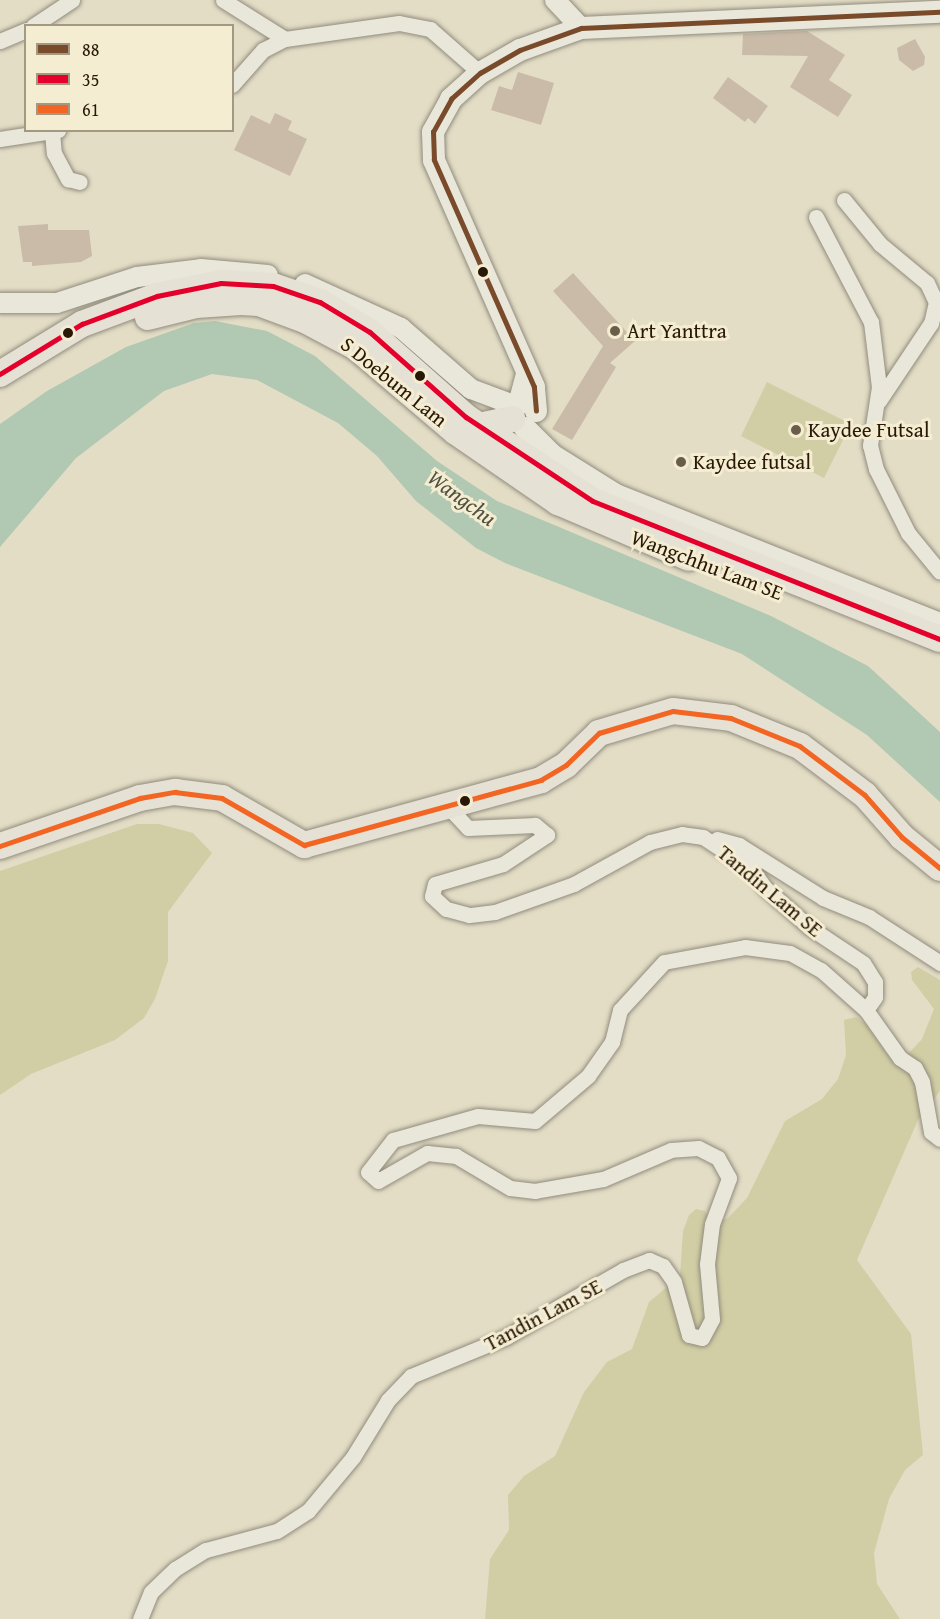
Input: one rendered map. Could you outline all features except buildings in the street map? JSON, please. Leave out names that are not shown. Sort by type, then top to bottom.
[{"type":"main road","points":[[940,12],[581,28],[520,50],[480,73],[439,114],[433,132],[434,160],[527,374],[521,420],[552,455],[570,464],[616,495],[940,624]]},
{"type":"main road","name":"S Doebum Lam","points":[[0,375],[82,324],[157,296],[221,283],[273,286],[320,302],[370,332],[414,382],[484,453]]},
{"type":"main road","name":"S Doebum Lam","points":[[0,394],[89,339],[159,314],[219,302],[259,303],[328,330],[414,382],[479,426],[521,420]]},
{"type":"main road","name":"Wangchhu Lam SE","points":[[521,420],[594,501],[940,639]]},
{"type":"main road","name":"Wangchhu Lam SE","points":[[484,453],[558,502],[621,532],[940,657]]},
{"type":"main road","points":[[0,846],[140,798],[175,792],[222,798],[304,845],[445,803],[553,775],[599,733],[649,715],[700,713],[771,732],[828,764],[940,868]]},
{"type":"street","points":[[36,24],[72,0]]},
{"type":"street","points":[[223,0],[285,39]]},
{"type":"street","points":[[555,0],[581,28]]},
{"type":"street","points":[[234,83],[262,50],[285,39],[399,23],[430,30],[480,73]]},
{"type":"street","points":[[0,41],[24,31]]},
{"type":"street","points":[[0,139],[48,132]]},
{"type":"street","points":[[55,132],[54,153],[68,178],[80,182]]},
{"type":"street","points":[[844,200],[880,244],[927,283],[936,302],[931,323],[877,404]]},
{"type":"street","points":[[816,217],[871,322],[877,404],[870,445],[876,468],[908,533],[940,572]]},
{"type":"street","points":[[0,303],[57,303],[137,277],[201,269],[270,275],[311,285],[401,328],[483,396],[521,420]]},
{"type":"street","name":"Tandin Lam SE","points":[[140,1619],[151,1592],[175,1569],[206,1550],[277,1531],[308,1511],[353,1457],[388,1400],[411,1376],[506,1337],[623,1270],[649,1260],[663,1266],[674,1282],[689,1335],[702,1338],[712,1319],[707,1264],[712,1224],[729,1178],[717,1158],[698,1148],[671,1150],[603,1179],[535,1191],[510,1188],[456,1156],[427,1154],[378,1181],[368,1172],[393,1140],[478,1116],[535,1120],[588,1076],[612,1042],[620,1010],[664,962],[745,947],[790,953],[821,970],[866,1010],[875,997],[875,982],[863,963],[809,927],[766,890],[750,868],[703,837],[682,834],[650,842],[574,884],[495,912],[469,915],[446,909],[432,897],[435,885],[494,868],[547,835],[535,825],[468,828],[445,803]]},
{"type":"street","points":[[703,837],[739,845],[784,877],[868,917],[940,963]]},
{"type":"street","points":[[866,1010],[900,1058],[915,1068],[922,1082],[930,1132],[940,1139]]},
{"type":"shaded area","name":"Kaydee Futsal","points":[[767,382],[851,424],[824,478],[741,436]]},
{"type":"shaded area","points":[[137,824],[159,824],[193,833],[212,853],[168,912],[168,961],[155,999],[144,1018],[115,1040],[31,1074],[0,1095],[0,871]]},
{"type":"shaded area","points":[[918,967],[940,980],[940,1091],[918,1120],[857,1260],[911,1334],[923,1455],[905,1470],[889,1499],[874,1553],[877,1584],[900,1619],[485,1619],[490,1559],[509,1530],[508,1495],[524,1476],[555,1456],[584,1392],[607,1362],[632,1349],[649,1302],[680,1276],[683,1231],[689,1215],[696,1209],[705,1211],[713,1224],[728,1218],[747,1198],[785,1121],[822,1099],[838,1079],[846,1055],[844,1020],[856,1017],[866,1024],[890,1058],[908,1054],[922,1039],[934,1009],[912,980],[911,972]]},
{"type":"water","name":"Wangchu","points":[[215,321],[267,331],[315,356],[437,461],[497,501],[771,616],[868,666],[940,732],[940,802],[867,735],[742,654],[505,563],[476,548],[416,501],[377,456],[338,423],[257,380],[212,374],[164,391],[76,458],[0,547],[0,424],[47,391],[126,347],[194,323]]},
{"type":"transit line","name":"88","points":[[536,411],[534,387],[434,160],[433,132],[451,99],[480,73],[520,50],[581,28],[940,12]]},
{"type":"transit line","name":"35","points":[[0,374],[82,324],[157,296],[221,283],[273,286],[320,302],[370,332],[466,417],[593,501],[940,639]]},
{"type":"transit line","name":"61","points":[[0,846],[140,798],[175,792],[222,798],[304,845],[541,780],[566,765],[599,733],[673,711],[731,718],[800,746],[865,795],[902,837],[940,868]]},
{"type":"place","name":"Art Yanttra","points":[[615,331]]},
{"type":"place","name":"Kaydee Futsal","points":[[796,430]]},
{"type":"place","name":"Kaydee futsal","points":[[681,462]]}]
